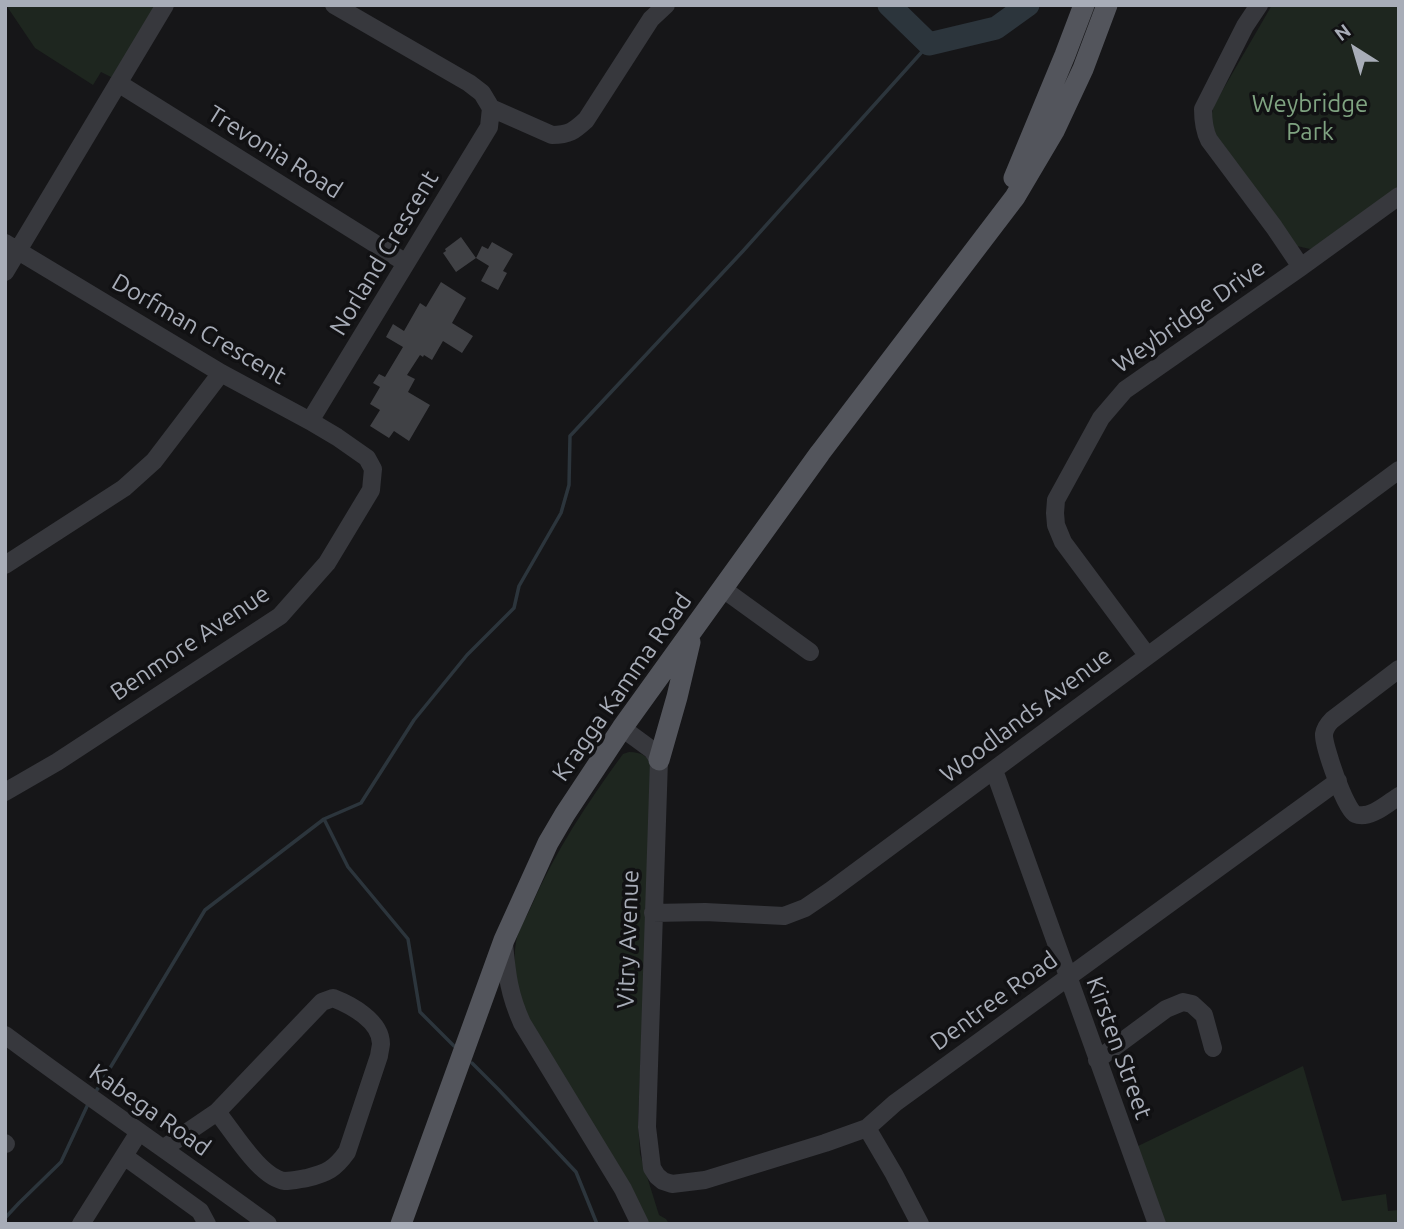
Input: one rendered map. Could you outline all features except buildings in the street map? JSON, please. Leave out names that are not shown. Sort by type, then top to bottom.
[{"type":"main road","name":"Kragga Kamma Road","points":[[986,235],[1014,178],[1084,5]]},
{"type":"main road","name":"Kragga Kamma Road","points":[[401,1224],[504,940],[548,842],[622,729],[820,453],[1015,197],[1054,131],[1083,69],[1107,5]]},
{"type":"main road","points":[[659,760],[693,630]]},
{"type":"street","points":[[5,272],[11,247],[118,83],[165,5]]},
{"type":"street","points":[[334,5],[469,83],[482,93],[491,108],[552,135],[574,131],[586,120],[651,19],[666,5]]},
{"type":"street","points":[[1259,5],[1245,26],[1203,109],[1203,121],[1209,141],[1301,267]]},
{"type":"street","name":"Trevonia Road","points":[[118,83],[405,263]]},
{"type":"street","name":"Norland Crescent","points":[[310,421],[484,136],[491,119],[491,108]]},
{"type":"street","name":"Weybridge Drive","points":[[1147,655],[1063,542],[1056,525],[1056,500],[1101,418],[1125,390],[1399,196]]},
{"type":"street","name":"Dorfman Crescent","points":[[11,247],[221,373],[310,421],[367,458]]},
{"type":"street","points":[[5,565],[124,488],[154,461],[221,373]]},
{"type":"street","name":"Benmore Avenue","points":[[5,792],[57,762],[280,616],[327,563],[371,490],[373,468],[367,458]]},
{"type":"street","name":"Woodlands Avenue","points":[[653,913],[705,912],[784,916],[805,908],[1399,470]]},
{"type":"street","points":[[723,589],[810,652]]},
{"type":"street","points":[[1399,669],[1332,720],[1326,728],[1325,741],[1338,781],[1350,810],[1355,814],[1375,812],[1399,796]]},
{"type":"street","points":[[622,729],[652,750],[659,760]]},
{"type":"street","name":"Vitry Avenue","points":[[652,1168],[647,1127],[659,760]]},
{"type":"street","name":"Kirsten Street","points":[[994,770],[1157,1224]]},
{"type":"street","name":"Dentree Road","points":[[652,1168],[663,1181],[672,1184],[705,1180],[867,1128],[895,1103],[1338,781]]},
{"type":"street","points":[[504,940],[509,990],[522,1023],[623,1189],[640,1224]]},
{"type":"street","points":[[164,1148],[217,1112],[322,1002],[333,998],[342,1001],[352,1006],[376,1028],[381,1044],[379,1056],[347,1152],[329,1171],[295,1180],[284,1181],[274,1177],[246,1152],[217,1112]]},
{"type":"street","points":[[1097,1060],[1166,1009],[1183,1002],[1192,1004],[1204,1015],[1213,1048]]},
{"type":"street","name":"Kabega Road","points":[[5,1035],[268,1224]]},
{"type":"street","points":[[867,1128],[920,1224]]},
{"type":"street","points":[[88,1221],[124,1156],[133,1129]]},
{"type":"street","points":[[124,1156],[200,1212],[207,1224]]},
{"type":"green space","points":[[6,5],[157,5],[113,78],[101,72],[93,85],[35,48]]},
{"type":"green space","name":"Weybridge Park","points":[[1272,5],[1399,5],[1399,186],[1310,249],[1297,246],[1216,138],[1211,117],[1214,105]]},
{"type":"green space","points":[[638,753],[648,760],[652,778],[638,1121],[640,1154],[659,1215],[669,1224],[648,1224],[523,1012],[515,968],[518,933],[551,866],[597,790],[623,754]]},
{"type":"green space","points":[[1303,1066],[1342,1201],[1386,1194],[1388,1211],[1399,1210],[1399,1224],[1165,1224],[1136,1147]]},
{"type":"waterway","points":[[889,5],[929,44],[996,28],[1028,5]]},
{"type":"waterway","points":[[95,1093],[205,910],[324,819],[361,803],[414,720],[467,655],[514,608],[519,586],[561,513],[569,485],[570,436],[743,251],[929,44]]},
{"type":"waterway","points":[[324,819],[348,867],[408,939],[420,1012],[454,1046]]},
{"type":"waterway","points":[[472,1063],[576,1172],[597,1224]]},
{"type":"waterway","points":[[5,1218],[61,1162],[89,1102]]}]
